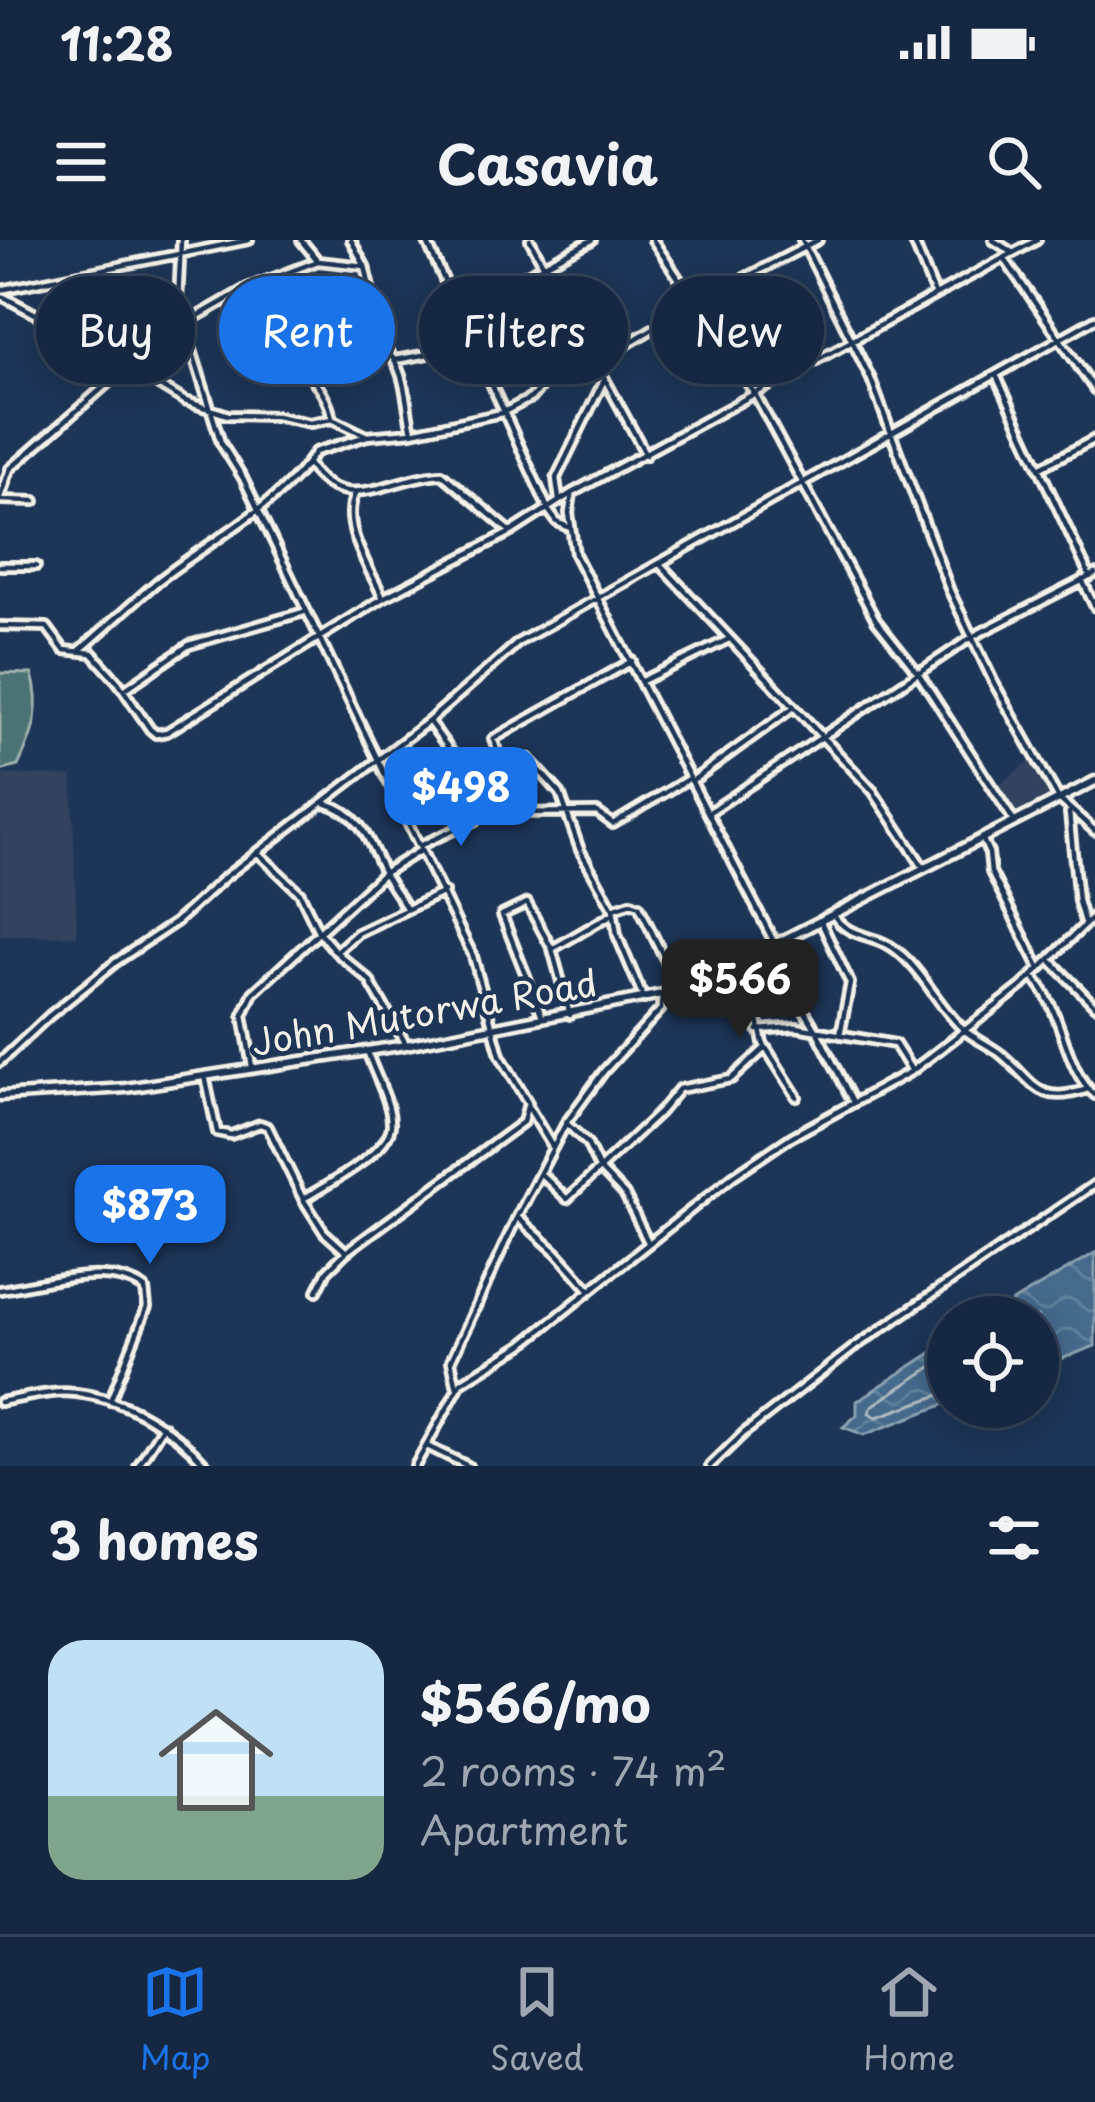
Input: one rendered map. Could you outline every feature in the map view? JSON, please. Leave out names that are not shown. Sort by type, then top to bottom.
[{"type":"street","points":[[180,276],[181,240]]},
{"type":"street","points":[[0,293],[249,240]]},
{"type":"street","points":[[301,240],[318,261]]},
{"type":"street","points":[[351,240],[367,276]]},
{"type":"street","points":[[426,240],[442,276]]},
{"type":"street","points":[[530,240],[550,276]]},
{"type":"street","points":[[525,276],[592,240]]},
{"type":"street","points":[[653,240],[678,276]]},
{"type":"street","points":[[745,276],[818,240]]},
{"type":"street","points":[[913,240],[935,294]]},
{"type":"street","points":[[0,626],[47,627],[64,650],[92,653],[156,734],[320,640],[383,598],[1037,240]]},
{"type":"street","points":[[996,241],[1013,253]]},
{"type":"street","points":[[804,244],[871,379],[972,637],[1059,799],[1095,831]]},
{"type":"street","points":[[1004,257],[1095,390]]},
{"type":"street","points":[[279,276],[318,261],[365,266]]},
{"type":"street","points":[[0,293],[36,313]]},
{"type":"street","points":[[0,1062],[116,962],[176,922],[257,852],[429,721],[506,651],[1095,320]]},
{"type":"street","points":[[195,362],[221,443],[444,892],[473,956],[500,1055],[553,1148]]},
{"type":"street","points":[[395,364],[412,432]]},
{"type":"street","points":[[708,813],[972,637],[1092,575],[995,373]]},
{"type":"street","points":[[35,501],[0,499],[10,469],[110,384]]},
{"type":"street","points":[[157,384],[184,401],[228,415],[276,416],[310,423],[332,419],[367,436]]},
{"type":"street","points":[[317,384],[332,419]]},
{"type":"street","points":[[489,384],[549,511],[570,528]]},
{"type":"street","points":[[80,650],[159,581],[256,509],[308,464],[315,452],[367,436],[412,432],[502,413],[531,398],[542,384]]},
{"type":"street","points":[[560,501],[556,478],[602,384]]},
{"type":"street","points":[[606,384],[646,455]]},
{"type":"street","points":[[748,384],[876,620],[920,674],[1014,821]]},
{"type":"street","points":[[1039,468],[1095,439]]},
{"type":"street","points":[[308,464],[327,484],[355,494],[442,474],[511,532]]},
{"type":"street","points":[[572,493],[570,528],[575,554],[775,944]]},
{"type":"street","points":[[355,494],[349,514],[352,527],[383,598]]},
{"type":"street","points":[[660,564],[873,791],[923,867]]},
{"type":"street","points":[[0,566],[36,566]]},
{"type":"street","points":[[1082,580],[1095,607]]},
{"type":"street","points":[[124,690],[188,645],[306,612]]},
{"type":"street","points":[[642,681],[729,639]]},
{"type":"street","points":[[505,772],[493,739],[632,661]]},
{"type":"street","points":[[252,1067],[242,1016],[248,1001],[318,931],[420,848],[485,816],[597,812],[613,824],[689,780],[794,707]]},
{"type":"street","points":[[429,721],[485,816]]},
{"type":"street","points":[[473,789],[531,760],[560,793],[644,999]]},
{"type":"street","name":"John Mutorwa Road","points":[[0,1096],[125,1088],[205,1076],[406,1045],[662,994],[763,950],[1095,781]]},
{"type":"street","points":[[322,803],[358,820],[406,908]]},
{"type":"street","points":[[1069,812],[1085,925]]},
{"type":"street","points":[[982,838],[991,872],[1040,968]]},
{"type":"street","points":[[257,852],[300,893],[318,931],[336,952],[369,980],[406,1045]]},
{"type":"street","points":[[336,952],[357,932],[444,892]]},
{"type":"street","points":[[551,950],[632,903],[640,906],[679,988]]},
{"type":"street","points":[[542,1019],[518,946],[502,915],[529,904],[551,950],[570,1015]]},
{"type":"street","points":[[833,914],[840,925],[894,948],[965,1031],[1001,1054],[1038,1092],[1093,1095],[1049,998],[1032,976]]},
{"type":"street","points":[[415,1466],[457,1388],[522,1345],[733,1176],[912,1071],[1032,976],[1095,915]]},
{"type":"street","points":[[820,921],[850,982],[839,1035]]},
{"type":"street","points":[[763,950],[816,1030],[853,1102]]},
{"type":"street","points":[[744,959],[758,1030],[797,1097]]},
{"type":"street","points":[[1050,960],[1095,1006]]},
{"type":"street","points":[[457,1388],[451,1361],[539,1172],[566,1123],[604,1071],[661,1009],[662,994]]},
{"type":"street","points":[[758,1030],[784,1026],[895,1043],[912,1071]]},
{"type":"street","points":[[539,1172],[567,1199],[679,1089],[734,1078],[765,1048]]},
{"type":"street","points":[[303,1198],[340,1177],[388,1136],[391,1119],[367,1050]]},
{"type":"street","points":[[205,1076],[217,1132],[231,1135],[260,1124],[268,1127],[324,1232],[346,1252]]},
{"type":"street","points":[[317,1291],[327,1271],[346,1252],[523,1122],[529,1108]]},
{"type":"street","points":[[566,1123],[625,1195],[649,1242]]},
{"type":"street","points":[[710,1466],[744,1433],[856,1346],[1095,1184]]},
{"type":"street","points":[[517,1217],[589,1289]]},
{"type":"street","points":[[0,1290],[106,1277],[135,1282],[145,1289],[147,1307],[110,1401]]},
{"type":"street","points":[[0,1402],[74,1392],[110,1401],[163,1426],[185,1441],[207,1466]]},
{"type":"street","points":[[137,1466],[163,1426]]},
{"type":"street","points":[[427,1446],[468,1466]]},
{"type":"shaded area","points":[[1030,761],[1049,796],[1012,813],[998,786]]},
{"type":"shaded area","points":[[0,774],[72,776],[77,936],[0,935]]},
{"type":"green space","points":[[0,673],[32,674],[36,710],[18,766],[0,771]]},
{"type":"water","points":[[1095,1253],[1095,1346],[1059,1360],[1059,1296],[1022,1296]]},
{"type":"water","points":[[927,1356],[927,1411],[864,1435],[843,1427],[857,1415],[857,1401]]}]
